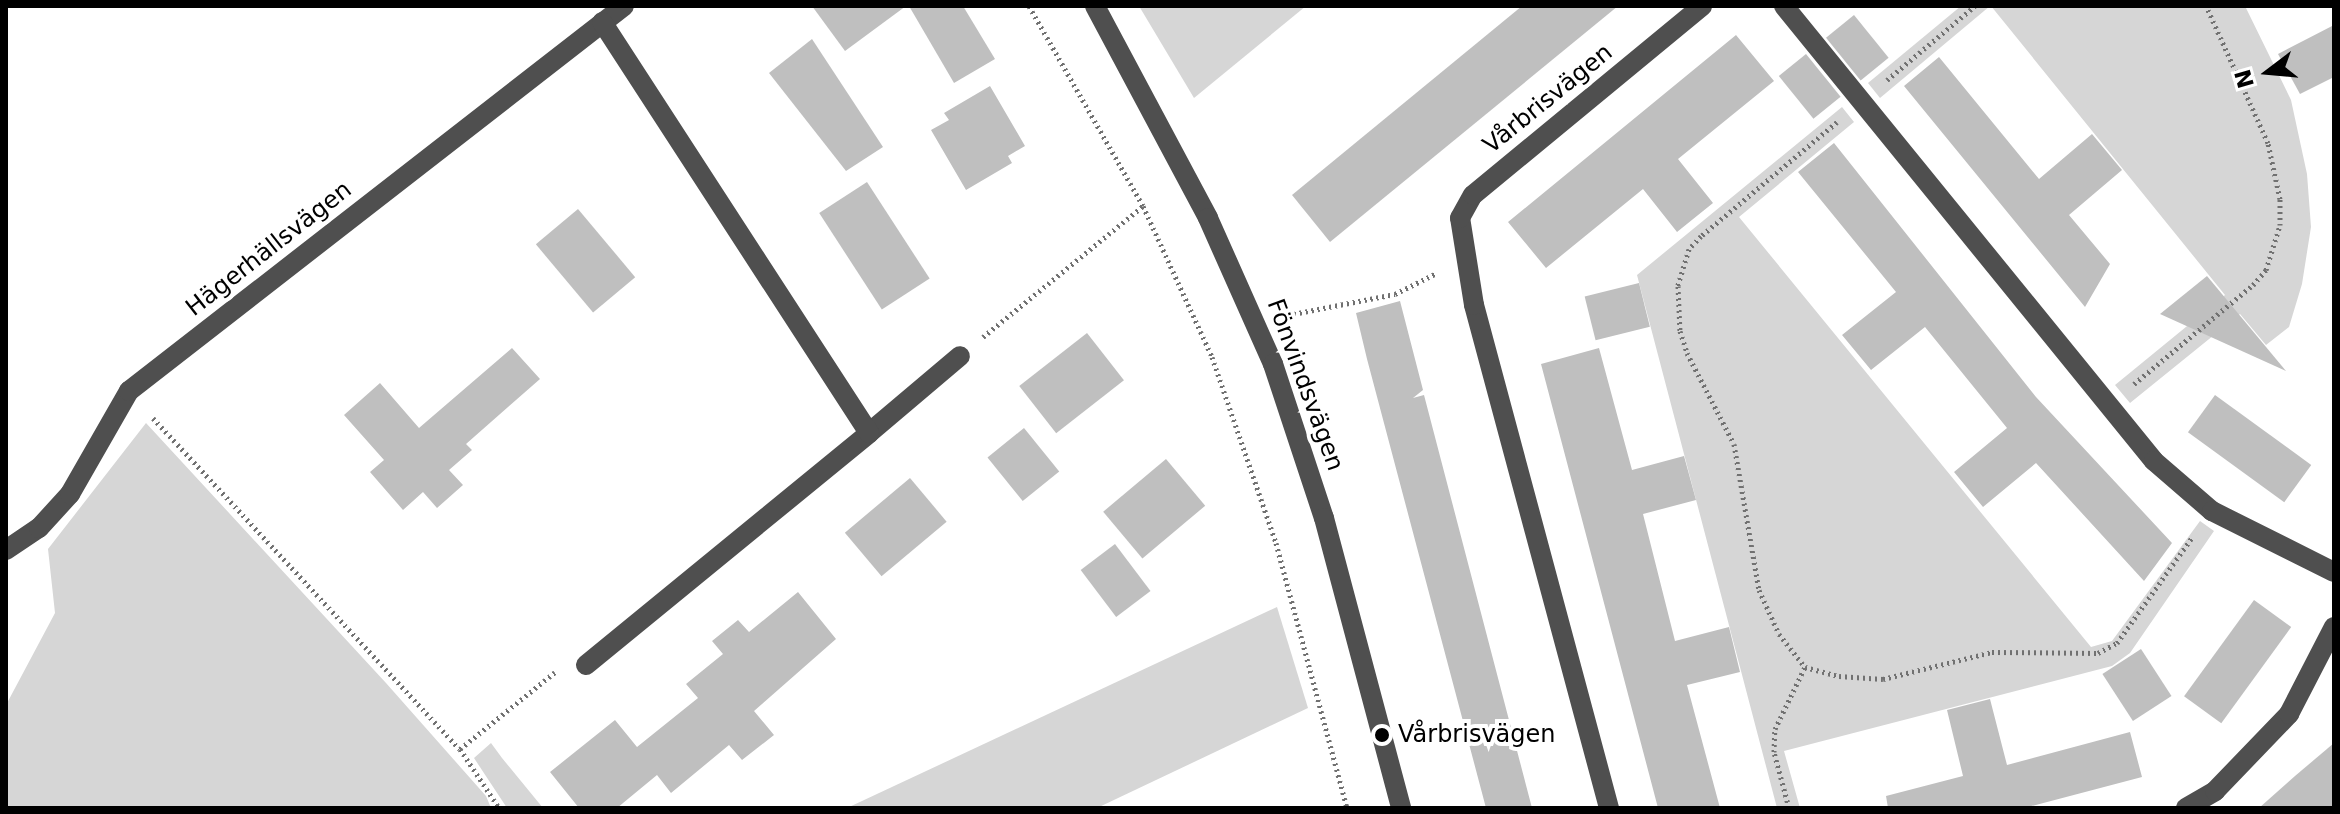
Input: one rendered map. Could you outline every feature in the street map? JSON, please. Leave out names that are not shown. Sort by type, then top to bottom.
[{"type":"street","name":"Hägerhällsvägen","points":[[6,550],[39,528],[70,494],[129,391],[624,6]]},
{"type":"street","name":"Fönvindsvägen","points":[[1095,6],[1208,218],[1273,364],[1324,518],[1401,808]]},
{"type":"street","name":"Vårbrisvägen","points":[[1609,808],[1463,259],[1460,218],[1473,195],[1702,6]]},
{"type":"street","points":[[1784,6],[2154,461],[2212,511],[2334,572]]},
{"type":"street","points":[[602,22],[869,433]]},
{"type":"street","points":[[586,665],[960,356]]},
{"type":"street","points":[[2186,808],[2215,791],[2289,714],[2334,627]]},
{"type":"path","points":[[1029,6],[1143,206],[1212,357],[1245,444],[1347,808]]},
{"type":"path","points":[[1975,6],[1689,249],[1678,286],[1680,331],[1687,353],[1734,444],[1759,590],[1779,634],[1805,667],[1839,676],[1883,679],[1992,652],[2098,653],[2117,643],[2212,511]]},
{"type":"path","points":[[2108,405],[2253,285],[2275,248],[2280,199],[2276,171],[2245,86],[2206,6]]},
{"type":"path","points":[[960,356],[1143,206]]},
{"type":"path","points":[[1279,317],[1344,308],[1395,294],[1463,259]]},
{"type":"path","points":[[129,391],[460,749],[499,808]]},
{"type":"path","points":[[460,749],[563,667],[586,665]]},
{"type":"path","points":[[1789,808],[1774,737],[1805,667]]},
{"type":"shaded area","points":[[1139,6],[1306,6],[1194,98]]},
{"type":"shaded area","points":[[1961,6],[1990,6],[1880,98],[1868,83]]},
{"type":"shaded area","points":[[1991,6],[2245,6],[2291,100],[2307,174],[2311,227],[2302,284],[2289,327],[2266,345],[2240,314],[2130,403],[2115,385],[2225,295]]},
{"type":"shaded area","points":[[1842,107],[1854,122],[1739,217],[2091,647],[2112,641],[2200,521],[2214,531],[2130,653],[2112,666],[1784,751],[1800,808],[1777,808],[1637,275]]},
{"type":"shaded area","points":[[146,423],[386,683],[486,796],[491,808],[6,808],[6,705],[55,613],[48,549]]},
{"type":"shaded area","points":[[1277,607],[1308,708],[1097,808],[847,808]]},
{"type":"shaded area","points":[[491,743],[543,808],[507,808],[474,758]]},
{"type":"building","points":[[812,6],[906,6],[845,51]]},
{"type":"building","points":[[909,6],[963,6],[995,59],[954,83]]},
{"type":"building","points":[[1522,6],[1618,6],[1330,242],[1292,195]]},
{"type":"building","points":[[1854,15],[1889,58],[1861,80],[1826,38]]},
{"type":"building","points":[[2334,25],[2334,77],[2300,94],[2278,54]]},
{"type":"building","points":[[1736,35],[1774,81],[1678,159],[1713,203],[1677,232],[1643,189],[1546,268],[1508,222]]},
{"type":"building","points":[[812,39],[883,147],[846,171],[769,73]]},
{"type":"building","points":[[1806,54],[1841,97],[1813,119],[1779,76]]},
{"type":"building","points":[[1939,57],[2039,179],[2092,134],[2122,170],[2069,215],[2110,264],[2085,307],[1904,86]]},
{"type":"building","points":[[990,86],[1025,146],[1008,156],[1012,163],[966,190],[931,130],[949,120],[944,113]]},
{"type":"building","points":[[1834,143],[2036,397],[2172,543],[2144,581],[2036,463],[1983,507],[1954,472],[2007,428],[1925,327],[1871,370],[1842,335],[1896,292],[1798,172]]},
{"type":"building","points":[[867,182],[930,278],[882,309],[819,213]]},
{"type":"building","points":[[578,209],[635,277],[593,313],[536,244]]},
{"type":"building","points":[[2207,276],[2286,371],[2160,314]]},
{"type":"building","points":[[1639,283],[1650,327],[1596,340],[1585,297]]},
{"type":"building","points":[[1400,301],[1423,390],[1413,398],[1424,395],[1532,808],[1486,808],[1367,359],[1356,313]]},
{"type":"building","points":[[1087,333],[1124,380],[1056,433],[1019,386]]},
{"type":"building","points":[[512,348],[540,379],[466,444],[472,450],[449,470],[463,485],[437,508],[423,492],[403,510],[370,472],[384,460],[344,415],[380,383],[419,428]]},
{"type":"building","points":[[1599,348],[1632,470],[1684,456],[1696,500],[1643,514],[1675,641],[1729,627],[1740,672],[1687,685],[1720,808],[1658,808],[1541,364]]},
{"type":"building","points":[[2215,395],[2311,465],[2284,502],[2188,432]]},
{"type":"building","points":[[1024,428],[1059,472],[1023,501],[987,458]]},
{"type":"building","points":[[1166,459],[1205,506],[1142,558],[1103,512]]},
{"type":"building","points":[[910,478],[947,522],[882,576],[845,533]]},
{"type":"building","points":[[1115,544],[1151,591],[1116,617],[1081,570]]},
{"type":"building","points":[[798,592],[836,639],[754,711],[774,735],[742,760],[729,745],[671,793],[657,775],[617,808],[579,808],[550,772],[615,720],[637,747],[698,698],[686,684],[723,654],[712,641],[738,620],[749,632]]},
{"type":"building","points":[[2254,600],[2291,627],[2221,723],[2184,696]]},
{"type":"building","points":[[2141,649],[2171,696],[2133,721],[2102,674]]},
{"type":"building","points":[[1990,699],[2007,765],[2130,732],[2142,777],[2024,808],[1888,808],[1886,796],[1963,776],[1947,710]]},
{"type":"building","points":[[2334,743],[2334,808],[2259,808],[2295,776]]},
{"type":"place","name":"Vårbrisvägen","points":[[1382,735]]}]
